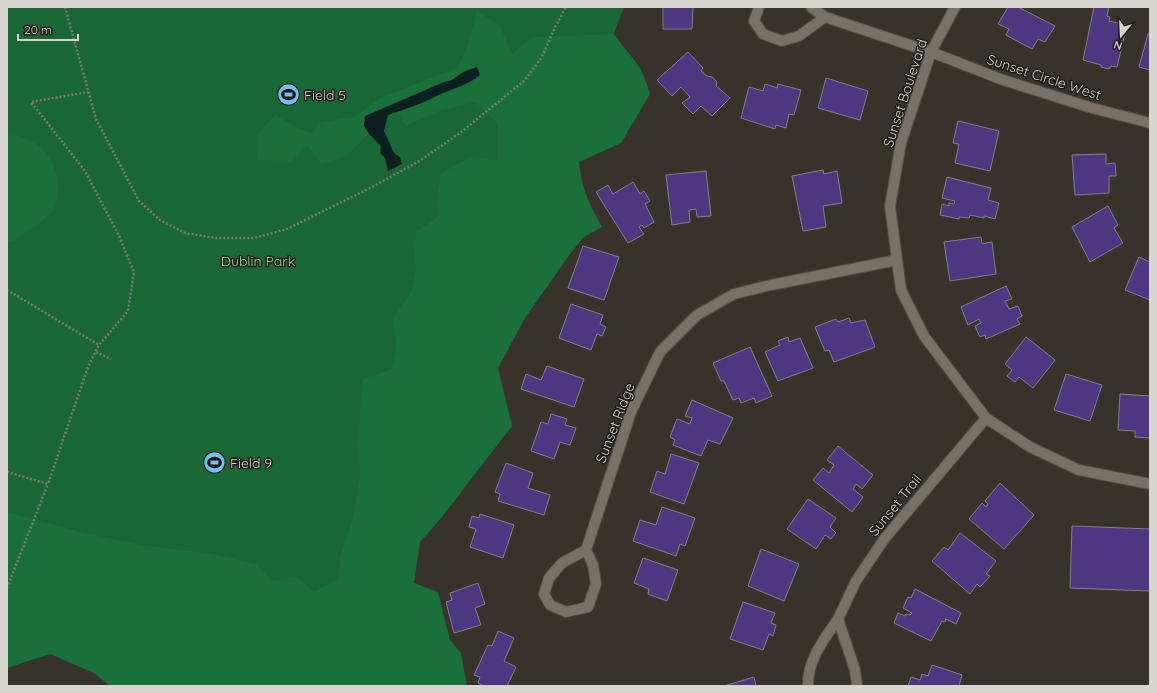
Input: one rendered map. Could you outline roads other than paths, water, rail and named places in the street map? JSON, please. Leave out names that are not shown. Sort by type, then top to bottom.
[{"type":"street","points":[[759,7],[754,21],[763,34],[782,41],[799,36],[825,17]]},
{"type":"street","name":"Sunset Circle West","points":[[811,7],[825,17],[931,52],[1004,80],[1092,108],[1150,123]]},
{"type":"street","name":"Sunset Boulevard","points":[[955,7],[931,52],[901,143],[890,206],[901,290],[924,336],[986,418],[1030,447],[1079,470],[1150,484]]},
{"type":"street","name":"Sunset Ridge","points":[[586,550],[631,412],[660,352],[697,315],[734,294],[771,285],[897,260]]},
{"type":"street","name":"Sunset Trail","points":[[808,686],[811,663],[823,640],[838,619],[856,581],[885,538],[986,418]]},
{"type":"street","points":[[586,550],[593,565],[596,584],[588,607],[566,612],[550,604],[544,594],[549,578],[562,563],[586,550]]},
{"type":"street","points":[[838,619],[855,670],[857,686]]},
{"type":"place","name":"Field 5","points":[[288,95]]},
{"type":"place","name":"Field 9","points":[[214,463]]},
{"type":"park label","name":"Dublin Park","points":[[258,261]]}]
